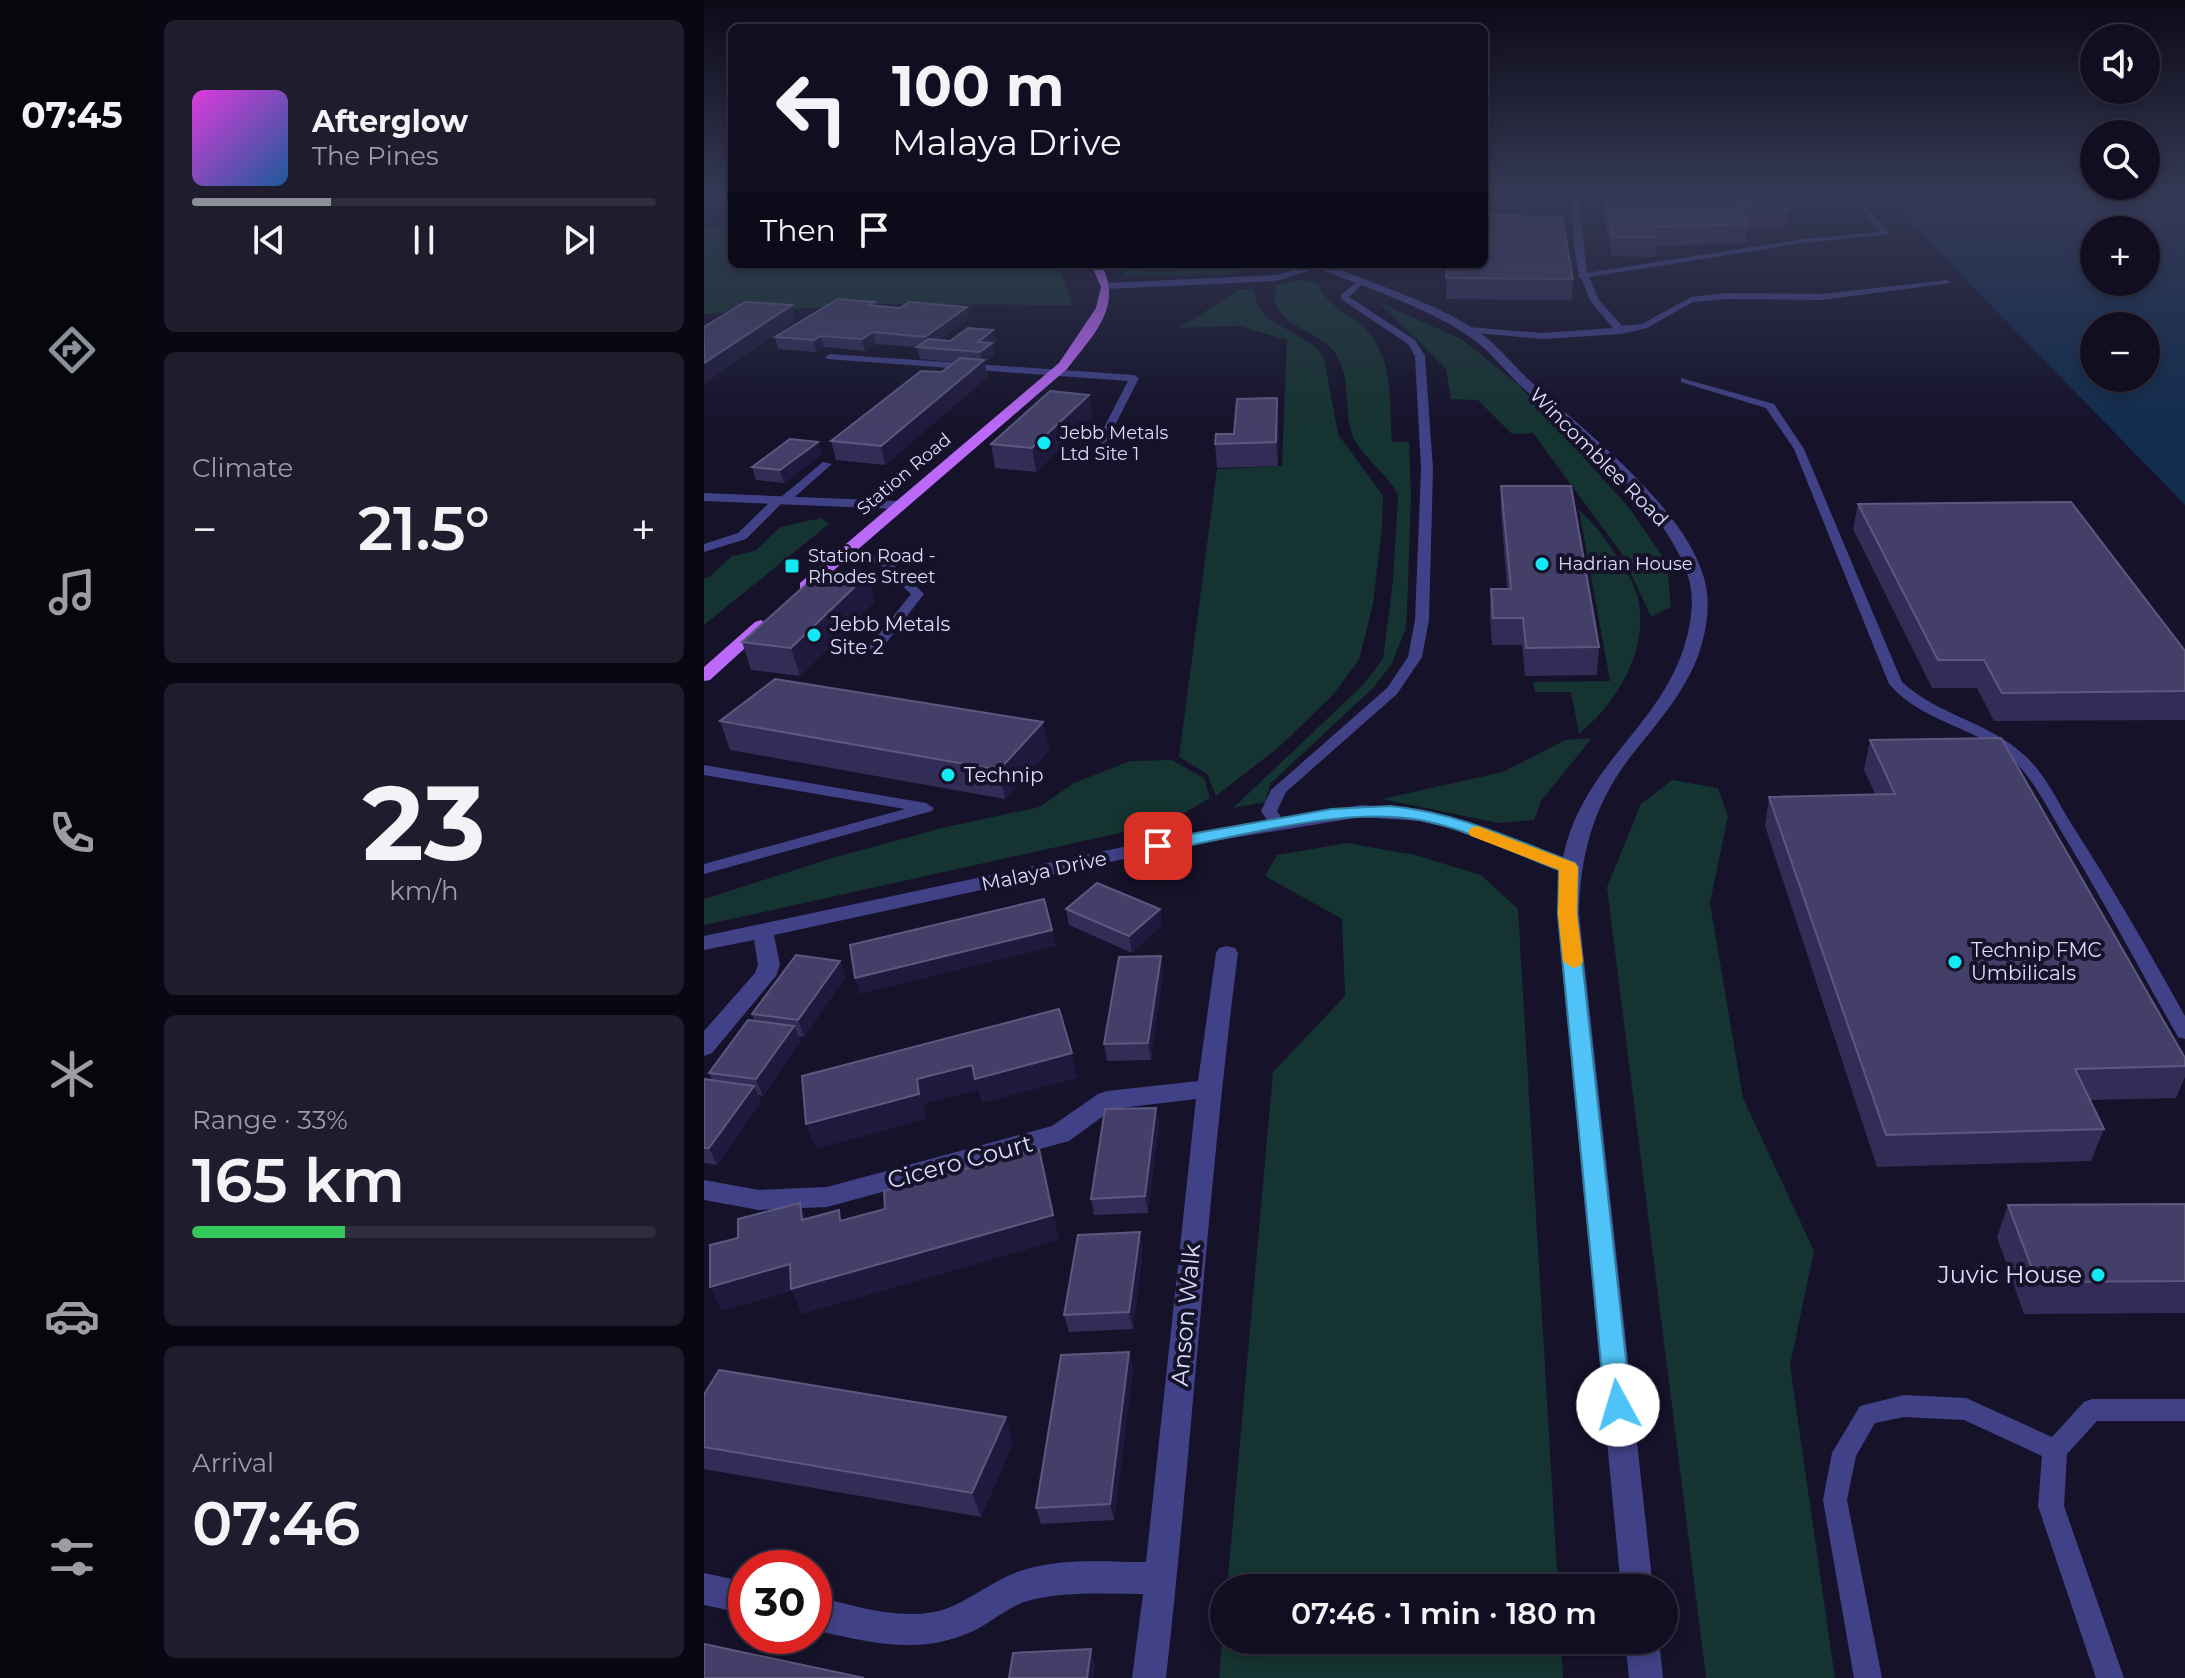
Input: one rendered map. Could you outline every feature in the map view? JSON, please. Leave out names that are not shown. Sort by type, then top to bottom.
[{"type":"main road","points":[[1100,273],[1106,286]]},
{"type":"main road","name":"Station Road","points":[[796,595],[897,505],[1053,375],[1091,327],[1106,286]]},
{"type":"main road","points":[[704,676],[773,615]]},
{"type":"street","points":[[1106,286],[1276,278],[1293,273]]},
{"type":"street","name":"Wincomblee Road","points":[[1340,273],[1468,330],[1653,508],[1682,546],[1696,575],[1700,599],[1696,636],[1684,669],[1663,705],[1603,781],[1588,809],[1569,867],[1568,914],[1636,1574]]},
{"type":"street","points":[[704,497],[897,505]]},
{"type":"street","name":"Malaya Drive","points":[[704,943],[1277,823],[1361,811],[1420,815],[1460,825],[1569,867]]},
{"type":"street","points":[[704,1047],[765,976],[769,965],[763,932]]},
{"type":"street","name":"Anson Walk","points":[[1149,1678],[1162,1578],[1207,1089],[1227,953]]},
{"type":"street","name":"Cicero Court","points":[[704,1190],[759,1200],[827,1197],[1060,1134],[1107,1100],[1207,1089]]},
{"type":"street","points":[[832,1617],[904,1632],[932,1631],[963,1619],[1012,1589],[1039,1582],[1162,1578]]},
{"type":"street","points":[[704,1589],[728,1594]]},
{"type":"street","points":[[1643,1654],[1646,1678]]},
{"type":"lane","points":[[1598,273],[1581,276],[1603,314],[1621,331]]},
{"type":"lane","points":[[1277,823],[1269,811],[1279,790],[1392,691],[1415,657],[1422,620],[1427,469],[1420,356],[1412,342],[1344,297],[1359,283]]},
{"type":"lane","points":[[1468,330],[1543,336],[1621,331],[1644,326],[1691,300],[1726,296],[1822,297],[1947,283]]},
{"type":"lane","points":[[830,357],[1053,375],[1134,378],[1102,441]]},
{"type":"lane","points":[[923,375],[934,366]]},
{"type":"lane","points":[[1684,380],[1770,406],[1799,449],[1896,684],[1911,701],[1991,739],[2016,756],[2032,773],[2105,891],[2185,1032]]},
{"type":"lane","points":[[704,548],[742,536],[827,464]]},
{"type":"lane","points":[[840,555],[883,561],[918,594],[874,649]]},
{"type":"lane","points":[[704,770],[926,808],[704,869]]},
{"type":"lane","points":[[1868,1678],[1835,1500],[1844,1453],[1868,1414],[1904,1406],[1966,1409],[2055,1450]]},
{"type":"lane","points":[[2110,1678],[2051,1506],[2055,1450],[2092,1410],[2185,1410]]},
{"type":"green space","points":[[704,273],[1061,273],[1072,305],[879,304],[704,314]]},
{"type":"green space","points":[[1124,273],[1234,273],[1228,275],[1125,276]]},
{"type":"green space","points":[[1297,280],[1318,283],[1328,300],[1363,326],[1378,345],[1387,371],[1392,442],[1409,442],[1411,496],[1405,631],[1391,665],[1373,688],[1271,783],[1265,802],[1233,808],[1363,685],[1383,659],[1393,581],[1398,495],[1366,456],[1351,431],[1343,371],[1335,353],[1322,340],[1289,321],[1277,308],[1276,285]]},
{"type":"green space","points":[[1240,289],[1253,289],[1259,308],[1268,318],[1316,347],[1324,358],[1338,434],[1383,496],[1382,528],[1373,604],[1359,660],[1332,696],[1279,747],[1216,796],[1207,774],[1179,757],[1217,469],[1282,466],[1287,340],[1239,326],[1179,328]]},
{"type":"green space","points":[[1379,302],[1463,340],[1520,386],[1630,509],[1667,563],[1671,607],[1651,617],[1622,554],[1533,433],[1512,434],[1478,400],[1451,399],[1446,369]]},
{"type":"green space","points":[[1579,510],[1600,533],[1627,572],[1638,598],[1640,617],[1639,637],[1627,674],[1606,707],[1579,734],[1571,692],[1535,692],[1533,682],[1610,681]]},
{"type":"green space","points":[[821,518],[829,524],[704,625],[704,578],[708,578],[732,556],[755,551],[780,527]]},
{"type":"green space","points":[[1592,738],[1541,801],[1534,820],[1498,823],[1382,799],[1503,772],[1565,740]]},
{"type":"green space","points":[[1172,760],[1204,778],[1210,798],[1169,822],[704,925],[704,899],[832,858],[942,828],[1039,807],[1074,783],[1130,761]]},
{"type":"green space","points":[[1672,780],[1718,788],[1728,816],[1710,903],[1743,1098],[1814,1251],[1790,1365],[1835,1678],[1706,1678],[1607,887],[1641,804]]},
{"type":"green space","points":[[1347,843],[1415,855],[1481,875],[1518,909],[1557,1574],[1228,1574],[1273,1072],[1345,996],[1342,919],[1265,876],[1277,855]]},
{"type":"green space","points":[[1221,1654],[1562,1654],[1563,1678],[1219,1678]]},
{"type":"water","points":[[1960,273],[2080,273],[2080,296],[2160,296],[2160,273],[2185,273],[2185,505]]},
{"type":"building","points":[[1446,273],[1572,273],[1573,279],[1446,278]]},
{"type":"building","points":[[838,299],[900,308],[909,302],[967,307],[925,337],[873,332],[862,339],[775,337]]},
{"type":"building","points":[[745,302],[792,305],[704,363],[704,327]]},
{"type":"building","points":[[968,328],[993,330],[978,342],[992,343],[980,352],[917,347],[928,339],[950,341]]},
{"type":"building","points":[[960,358],[984,360],[881,446],[831,441],[921,371],[942,372]]},
{"type":"building","points":[[1050,391],[1089,395],[1032,448],[991,444]]},
{"type":"building","points":[[1277,398],[1276,442],[1215,444],[1216,434],[1234,434],[1237,399]]},
{"type":"building","points":[[790,439],[818,442],[780,470],[752,467]]},
{"type":"building","name":"Hadrian House","points":[[1501,486],[1571,486],[1599,647],[1526,648],[1523,618],[1493,618],[1491,589],[1511,589]]},
{"type":"building","points":[[2071,502],[2185,651],[2185,691],[2002,693],[1984,660],[1938,660],[1858,504]]},
{"type":"building","points":[[822,570],[868,574],[791,648],[742,642]]},
{"type":"building","points":[[775,679],[1043,722],[999,770],[720,721]]},
{"type":"building","name":"Technip FMC Umbilicals","points":[[2001,738],[2185,1058],[2185,1066],[2075,1069],[2104,1129],[1886,1135],[1769,797],[1895,794],[1870,740]]},
{"type":"building","points":[[1097,883],[1160,909],[1129,936],[1066,909]]},
{"type":"building","points":[[1044,899],[1052,930],[855,978],[850,945]]},
{"type":"building","points":[[796,955],[840,961],[798,1020],[752,1014]]},
{"type":"building","points":[[1161,956],[1148,1043],[1104,1044],[1119,957]]},
{"type":"building","points":[[1059,1009],[1072,1053],[975,1079],[972,1065],[917,1079],[919,1094],[806,1124],[802,1076]]},
{"type":"building","points":[[748,1020],[794,1026],[756,1079],[709,1073]]},
{"type":"building","points":[[704,1079],[754,1086],[709,1148],[704,1148]]},
{"type":"building","points":[[1156,1108],[1145,1196],[1091,1199],[1105,1109]]},
{"type":"building","points":[[1039,1149],[1053,1215],[791,1289],[790,1264],[710,1287],[710,1245],[738,1238],[738,1219],[800,1203],[802,1220],[839,1210],[840,1221],[885,1209],[884,1191]]},
{"type":"building","points":[[2185,1204],[2185,1281],[2037,1282],[2008,1205]]},
{"type":"building","points":[[1140,1232],[1129,1312],[1064,1315],[1078,1235]]},
{"type":"building","points":[[1129,1352],[1110,1504],[1036,1508],[1061,1355]]},
{"type":"building","points":[[719,1370],[1006,1417],[972,1493],[704,1447],[704,1393]]},
{"type":"building","points":[[704,1644],[728,1649],[728,1654],[751,1654],[864,1678],[704,1678]]},
{"type":"building","points":[[1091,1649],[1087,1678],[1009,1678],[1013,1653]]},
{"type":"slow traffic","points":[[1477,832],[1569,867],[1568,914],[1573,961]]},
{"type":"place","name":"Jebb Metals Ltd Site 1","points":[[1044,443]]},
{"type":"place","name":"Hadrian House","points":[[1542,564]]},
{"type":"place","name":"Station Road - Rhodes Street","points":[[792,566]]},
{"type":"place","name":"Jebb Metals Site 2","points":[[814,635]]},
{"type":"place","name":"Technip","points":[[948,775]]},
{"type":"place","name":"Technip FMC Umbilicals","points":[[1955,962]]},
{"type":"place","name":"Juvic House","points":[[2098,1275]]},
{"type":"route","points":[[1158,846],[1331,814],[1390,812],[1420,815],[1460,825],[1569,867],[1568,914],[1618,1405]]}]
